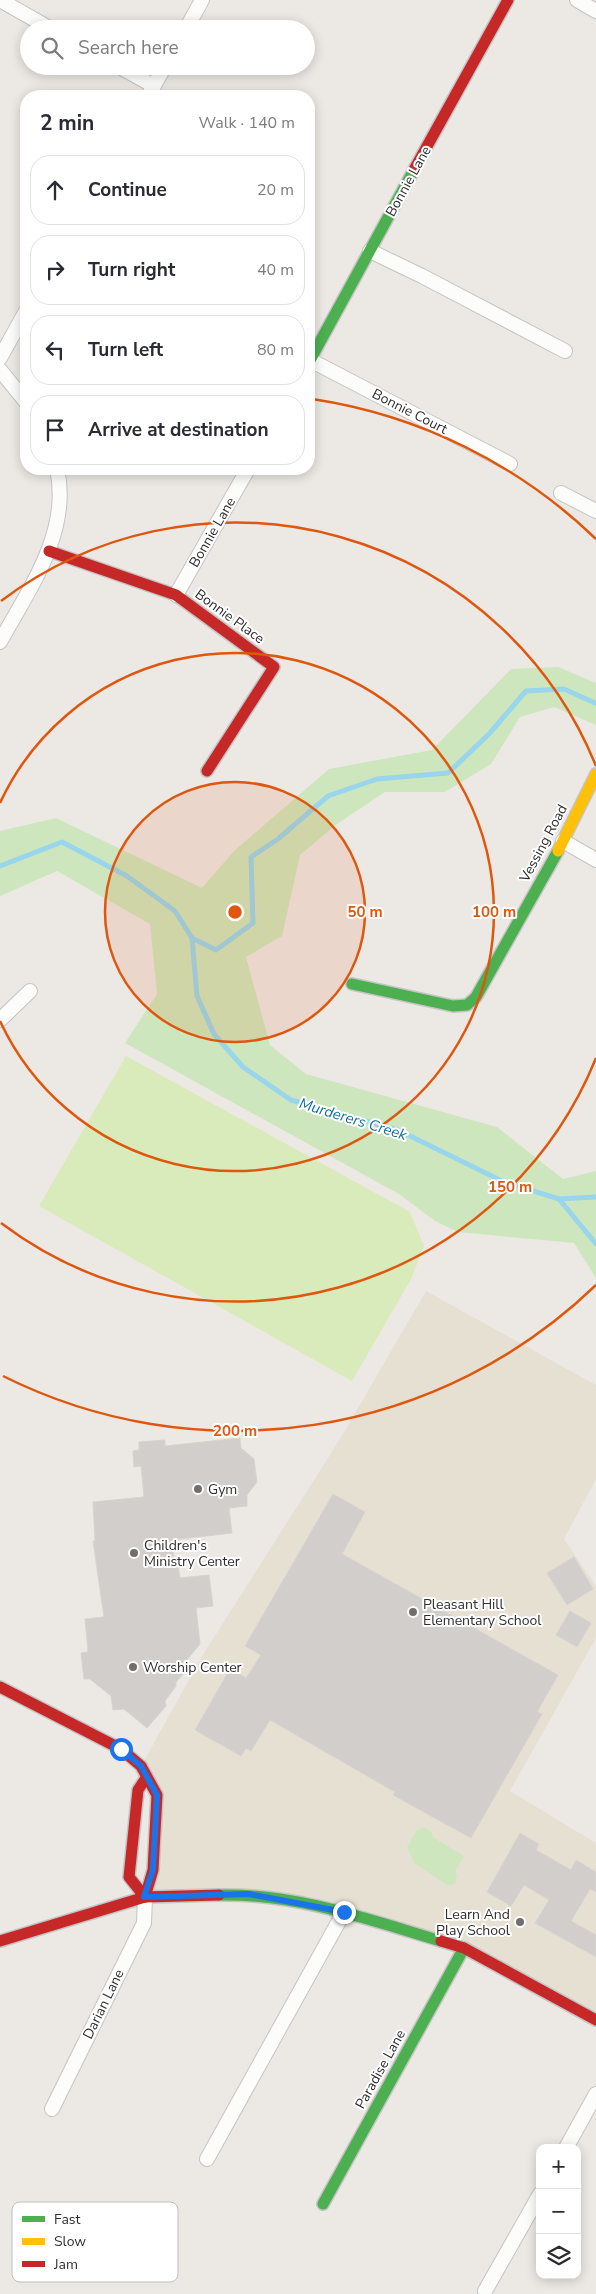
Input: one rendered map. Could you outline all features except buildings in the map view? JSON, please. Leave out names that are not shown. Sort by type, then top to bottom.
[{"type":"street","points":[[0,0],[35,20]]},
{"type":"street","points":[[191,20],[202,0]]},
{"type":"street","name":"Bonnie Lane","points":[[315,350],[508,0]]},
{"type":"street","points":[[576,0],[596,11]]},
{"type":"street","points":[[130,75],[150,90]]},
{"type":"street","points":[[152,90],[160,75]]},
{"type":"street","points":[[370,251],[565,351]]},
{"type":"street","points":[[0,358],[20,323]]},
{"type":"street","name":"Bonnie Court","points":[[315,364],[510,464]]},
{"type":"street","points":[[0,370],[20,395]]},
{"type":"street","points":[[0,642],[50,551],[58,519],[58,475]]},
{"type":"street","name":"Bonnie Lane","points":[[176,595],[245,475]]},
{"type":"street","points":[[561,493],[596,511]]},
{"type":"street","name":"Bonnie Place","points":[[50,551],[176,595],[274,667],[207,771]]},
{"type":"street","name":"Vessing Road","points":[[352,984],[453,1006],[467,1005],[476,997],[563,840],[596,774]]},
{"type":"street","points":[[563,840],[596,860]]},
{"type":"street","points":[[0,1020],[30,991]]},
{"type":"street","points":[[0,1687],[121,1749],[141,1766],[157,1795],[153,1870],[144,1897]]},
{"type":"street","points":[[144,1897],[129,1877],[138,1790],[146,1778]]},
{"type":"street","points":[[0,1941],[144,1897],[249,1894],[344,1912],[464,1948],[596,2020]]},
{"type":"street","name":"Darian Lane","points":[[52,2109],[144,1923],[144,1897]]},
{"type":"street","points":[[207,2159],[344,1912]]},
{"type":"street","name":"Paradise Lane","points":[[323,2204],[464,1948]]},
{"type":"street","points":[[568,2144],[596,2094]]},
{"type":"street","points":[[485,2291],[536,2201]]},
{"type":"shaded area","name":"Pleasant Hill Elementary School","points":[[426,1291],[596,1385],[596,1479],[564,1539],[596,1586],[596,1638],[510,1791],[596,1843],[596,2017],[464,1948],[249,1894],[145,1897],[157,1795],[141,1766],[204,1653],[340,1439]]},
{"type":"green space","points":[[558,667],[596,683],[596,725],[554,707],[520,717],[491,764],[445,792],[385,792],[337,824],[300,855],[282,936],[246,957],[270,1045],[306,1074],[497,1127],[563,1179],[596,1171],[596,1278],[574,1243],[458,1232],[435,1221],[399,1194],[125,1043],[157,994],[150,924],[57,871],[0,896],[0,831],[56,818],[202,888],[234,851],[329,769],[432,750],[511,669]]},
{"type":"green space","points":[[126,1056],[410,1212],[424,1246],[411,1279],[352,1381],[39,1206]]},
{"type":"green space","points":[[424,1828],[431,1831],[434,1838],[464,1856],[455,1872],[457,1876],[455,1884],[447,1885],[414,1863],[407,1847],[417,1830]]},
{"type":"waterway","points":[[192,938],[216,950],[253,923],[251,857],[278,839],[328,796],[377,779],[448,773],[489,734],[526,691],[564,689],[595,703]]},
{"type":"waterway","name":"Murderers Creek","points":[[0,866],[62,842],[127,876],[175,911],[192,938],[197,996],[214,1034],[243,1067],[291,1100],[398,1130],[504,1182],[559,1199],[596,1197]]},
{"type":"waterway","points":[[559,1199],[596,1244]]},
{"type":"traffic: fast","points":[[315,351],[415,168]]},
{"type":"traffic: fast","points":[[352,984],[453,1006],[467,1005],[476,997],[558,851]]},
{"type":"traffic: fast","points":[[219,1895],[276,1898],[304,1903],[332,1909],[441,1941]]},
{"type":"traffic: fast","points":[[323,2204],[464,1948]]},
{"type":"traffic: slow","points":[[558,851],[596,774]]},
{"type":"traffic: jam","points":[[415,168],[508,0]]},
{"type":"traffic: jam","points":[[49,551],[176,595],[274,667],[207,771]]},
{"type":"traffic: jam","points":[[0,1687],[121,1749],[141,1766],[157,1795],[153,1870],[145,1897]]},
{"type":"traffic: jam","points":[[145,1897],[129,1877],[138,1790],[146,1778]]},
{"type":"traffic: jam","points":[[0,1941],[145,1897],[219,1895]]},
{"type":"traffic: jam","points":[[441,1941],[464,1948],[596,2020]]},
{"type":"place","name":"Gym","points":[[198,1489]]},
{"type":"place","name":"Children's Ministry Center","points":[[134,1553]]},
{"type":"place","name":"Pleasant Hill Elementary School","points":[[413,1612]]},
{"type":"place","name":"Worship Center","points":[[133,1667]]},
{"type":"place","name":"Learn And Play School","points":[[520,1922]]},
{"type":"route","points":[[121,1749],[141,1766],[157,1795],[153,1870],[144,1897],[249,1894],[344,1912]]}]
